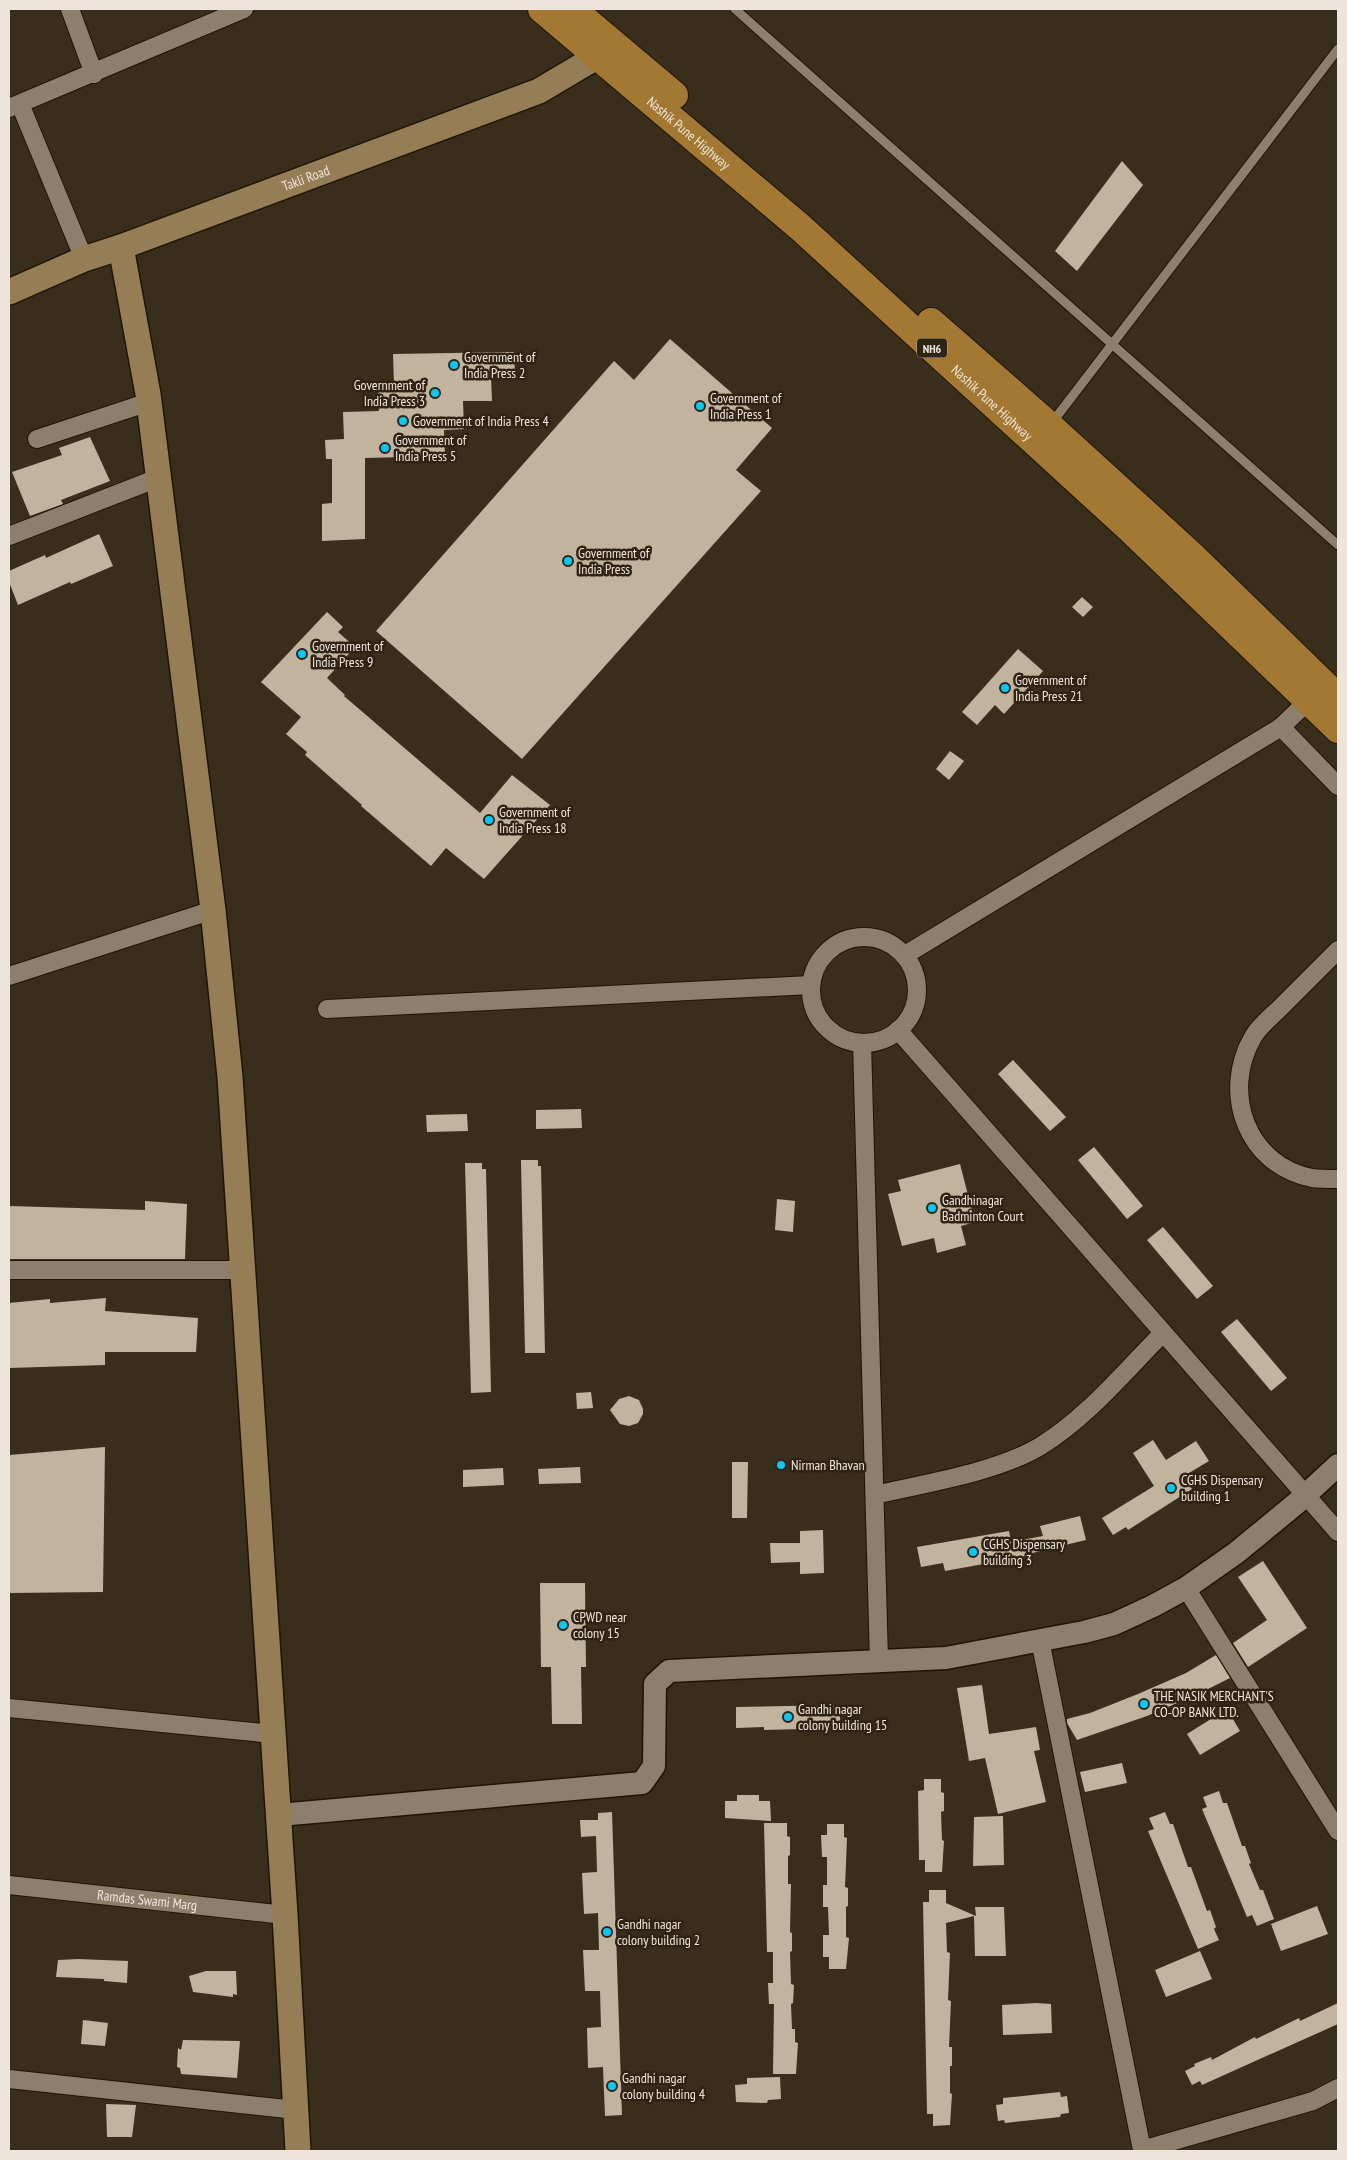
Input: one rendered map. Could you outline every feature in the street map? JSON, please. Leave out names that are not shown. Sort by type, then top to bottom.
[{"type":"highway","name":"Nashik Pune Highway","points":[[542,9],[808,234],[1128,527],[1338,729]]},
{"type":"highway","name":"Nashik Pune Highway","points":[[572,9],[781,187],[1049,426],[1190,554],[1338,698]]},
{"type":"main road","name":"Takli Road","points":[[9,292],[84,259],[121,247],[539,91],[598,56]]},
{"type":"main road","points":[[121,247],[149,402],[213,910],[230,1077],[279,1815],[298,2151]]},
{"type":"street","points":[[70,9],[94,74]]},
{"type":"street","points":[[84,259],[14,106],[94,74],[244,9]]},
{"type":"street","points":[[37,439],[149,402]]},
{"type":"street","points":[[9,536],[158,478]]},
{"type":"street","points":[[905,955],[1281,727],[1308,701]]},
{"type":"street","points":[[1281,727],[1338,786]]},
{"type":"street","points":[[9,976],[213,910]]},
{"type":"street","points":[[872,937],[888,942],[905,955],[915,972],[918,990],[916,1004],[905,1025],[889,1038],[862,1043],[842,1039],[828,1030],[815,1011],[810,991],[812,985],[815,970],[823,955],[846,940],[872,937]]},
{"type":"street","points":[[1338,950],[1253,1036],[1240,1065],[1237,1087],[1239,1105],[1246,1126],[1255,1142],[1275,1161],[1295,1172],[1312,1178],[1338,1179]]},
{"type":"street","points":[[327,1009],[812,985]]},
{"type":"street","points":[[898,1030],[1338,1532]]},
{"type":"street","points":[[862,1043],[879,1661]]},
{"type":"street","points":[[9,1270],[243,1270]]},
{"type":"street","points":[[875,1495],[993,1467],[1039,1447],[1078,1419],[1163,1333]]},
{"type":"street","points":[[279,1815],[642,1783],[654,1766],[655,1684],[669,1671],[946,1658],[1084,1632],[1114,1624],[1154,1606],[1186,1588],[1236,1552],[1338,1465]]},
{"type":"street","points":[[1186,1588],[1338,1831]]},
{"type":"street","points":[[1040,1640],[1142,2150],[1313,2101],[1338,2088]]},
{"type":"street","points":[[9,1708],[273,1734]]},
{"type":"street","name":"Ramdas Swami Marg","points":[[9,1885],[285,1916]]},
{"type":"street","points":[[9,2079],[296,2110]]},
{"type":"lane","points":[[735,9],[1338,545]]},
{"type":"lane","points":[[1049,426],[1338,49]]},
{"type":"building","points":[[1122,161],[1143,185],[1077,271],[1055,251]]},
{"type":"building","name":"Government of India Press","points":[[670,339],[772,428],[736,470],[761,491],[522,759],[376,631],[614,361],[634,380]]},
{"type":"building","points":[[514,352],[515,375],[491,376],[492,401],[463,401],[464,429],[444,430],[445,456],[365,458],[365,539],[322,541],[322,504],[332,503],[332,459],[326,459],[325,440],[344,439],[343,412],[379,411],[378,385],[394,385],[393,354]]},
{"type":"building","points":[[90,437],[110,481],[61,500],[63,504],[30,516],[12,472],[62,455],[59,448]]},
{"type":"building","points":[[99,534],[113,566],[71,584],[70,582],[18,605],[9,582],[9,571],[45,555],[46,558]]},
{"type":"building","points":[[1082,597],[1093,607],[1083,617],[1072,607]]},
{"type":"building","points":[[327,612],[343,627],[338,632],[355,647],[327,678],[344,696],[480,813],[512,775],[550,805],[484,879],[446,848],[431,866],[361,806],[305,755],[307,752],[286,734],[301,717],[261,682]]},
{"type":"building","name":"Government of India Press 21","points":[[1018,649],[1043,671],[1004,714],[995,705],[977,725],[962,712]]},
{"type":"building","points":[[950,751],[964,761],[949,780],[936,769]]},
{"type":"building","points":[[1013,1060],[1066,1117],[1050,1131],[998,1074]]},
{"type":"building","points":[[581,1109],[582,1128],[536,1129],[536,1110]]},
{"type":"building","points":[[467,1114],[468,1131],[427,1132],[426,1115]]},
{"type":"building","points":[[1094,1147],[1143,1206],[1127,1219],[1078,1160]]},
{"type":"building","points":[[521,1160],[538,1160],[538,1166],[541,1166],[545,1353],[525,1353]]},
{"type":"building","points":[[465,1163],[482,1163],[482,1169],[486,1169],[491,1392],[471,1393]]},
{"type":"building","name":"Gandhinagar Badminton Court","points":[[960,1164],[975,1222],[961,1226],[966,1245],[937,1253],[934,1238],[902,1246],[888,1194],[901,1191],[898,1180]]},
{"type":"building","points":[[777,1199],[795,1201],[793,1232],[775,1230]]},
{"type":"building","points":[[145,1201],[187,1204],[185,1259],[9,1259],[9,1206],[145,1210]]},
{"type":"building","points":[[1163,1227],[1213,1286],[1197,1299],[1147,1240]]},
{"type":"building","points":[[106,1298],[105,1311],[198,1318],[196,1352],[105,1352],[105,1365],[9,1368],[9,1303],[50,1299],[50,1303]]},
{"type":"building","points":[[1237,1319],[1287,1378],[1271,1391],[1221,1332]]},
{"type":"building","points":[[591,1392],[593,1408],[577,1409],[576,1393]]},
{"type":"building","points":[[629,1396],[639,1400],[643,1414],[638,1423],[629,1426],[620,1424],[610,1410],[619,1399]]},
{"type":"building","name":"CGHS Dispensary building 1","points":[[1153,1440],[1166,1460],[1196,1441],[1209,1461],[1184,1476],[1192,1489],[1128,1530],[1126,1527],[1113,1535],[1102,1518],[1154,1486],[1133,1453]]},
{"type":"building","points":[[105,1447],[103,1592],[9,1593],[9,1455]]},
{"type":"building","points":[[732,1462],[748,1462],[747,1518],[732,1518]]},
{"type":"building","points":[[580,1467],[581,1483],[539,1484],[538,1469]]},
{"type":"building","points":[[503,1468],[504,1485],[463,1487],[463,1470]]},
{"type":"building","name":"CGHS Dispensary building 3","points":[[1080,1516],[1086,1540],[1028,1554],[1028,1556],[945,1571],[943,1563],[921,1567],[917,1547],[1009,1531],[1011,1542],[1043,1536],[1040,1526]]},
{"type":"building","points":[[823,1530],[824,1573],[800,1574],[800,1562],[771,1563],[770,1543],[800,1543],[800,1531]]},
{"type":"building","points":[[1263,1561],[1307,1628],[1248,1667],[1233,1643],[1267,1620],[1238,1577]]},
{"type":"building","name":"CPWD near colony 15","points":[[540,1583],[585,1583],[586,1667],[581,1667],[582,1724],[552,1724],[551,1667],[541,1667]]},
{"type":"building","name":"THE NASIK MERCHANT'S CO-OP BANK LTD.","points":[[1216,1655],[1230,1678],[1198,1694],[1147,1716],[1077,1740],[1067,1723],[1067,1719],[1090,1713],[1186,1673]]},
{"type":"building","points":[[982,1685],[989,1734],[1036,1727],[1040,1750],[1034,1751],[1046,1802],[998,1814],[985,1758],[969,1761],[957,1688]]},
{"type":"building","name":"Gandhi nagar colony building 15","points":[[840,1705],[840,1728],[764,1730],[764,1727],[736,1728],[736,1707]]},
{"type":"building","points":[[1227,1709],[1240,1731],[1200,1755],[1187,1734]]},
{"type":"building","points":[[1122,1763],[1127,1783],[1085,1792],[1080,1772]]},
{"type":"building","points":[[924,1779],[941,1779],[941,1792],[944,1793],[944,1811],[941,1812],[942,1840],[944,1841],[942,1872],[925,1872],[925,1860],[919,1860],[918,1791],[924,1790]]},
{"type":"building","points":[[1219,1791],[1223,1803],[1227,1803],[1242,1846],[1245,1846],[1251,1863],[1249,1864],[1260,1890],[1263,1890],[1274,1919],[1257,1926],[1252,1915],[1247,1917],[1202,1809],[1207,1807],[1203,1797]]},
{"type":"building","points":[[737,1795],[759,1795],[759,1801],[770,1801],[771,1821],[725,1818],[725,1801],[737,1801]]},
{"type":"building","points":[[612,1812],[622,2115],[605,2116],[603,2067],[588,2068],[587,2028],[601,2027],[600,1991],[585,1991],[583,1950],[599,1950],[598,1913],[584,1914],[582,1873],[597,1872],[596,1836],[581,1837],[580,1820],[598,1820],[598,1813]]},
{"type":"building","points":[[1165,1812],[1170,1824],[1173,1824],[1188,1867],[1191,1867],[1207,1911],[1210,1910],[1216,1927],[1214,1929],[1219,1940],[1198,1949],[1148,1831],[1154,1829],[1149,1818]]},
{"type":"building","points":[[1003,1816],[1004,1865],[973,1866],[974,1817]]},
{"type":"building","points":[[764,1823],[787,1823],[787,1836],[790,1837],[788,1884],[791,1884],[790,1932],[792,1933],[792,1951],[790,1952],[791,1984],[794,1985],[793,2003],[791,2004],[792,2029],[795,2029],[795,2042],[798,2043],[796,2074],[773,2074],[774,2004],[769,2004],[768,1983],[773,1983],[773,1952],[767,1952]]},
{"type":"building","points":[[827,1824],[844,1824],[844,1837],[847,1838],[845,1887],[848,1888],[848,1906],[846,1907],[846,1937],[849,1938],[846,1969],[829,1969],[829,1957],[823,1957],[823,1935],[829,1935],[828,1907],[823,1907],[823,1885],[827,1885],[827,1857],[822,1857],[821,1835],[827,1835]]},
{"type":"building","points":[[929,1890],[946,1890],[946,1903],[976,1916],[975,1907],[1004,1907],[1006,1956],[975,1956],[974,1916],[946,1923],[947,1952],[950,1953],[948,2000],[951,2001],[949,2047],[952,2047],[950,2093],[952,2094],[950,2125],[933,2126],[933,2114],[927,2114],[923,1902],[929,1902]]},
{"type":"building","points":[[1317,1906],[1328,1934],[1281,1951],[1271,1924]]},
{"type":"building","points":[[1200,1951],[1212,1979],[1166,1997],[1155,1970]]},
{"type":"building","points":[[58,1960],[128,1961],[127,1983],[104,1981],[104,1979],[56,1977]]},
{"type":"building","points":[[206,1971],[236,1971],[237,1995],[233,1994],[233,1997],[193,1992],[189,1976]]},
{"type":"building","points":[[1338,2003],[1338,2024],[1202,2085],[1200,2081],[1192,2085],[1185,2071],[1195,2066],[1194,2064],[1211,2057],[1212,2060],[1255,2037],[1256,2039],[1299,2018],[1300,2021]]},
{"type":"building","points":[[1051,2004],[1052,2033],[1003,2035],[1002,2005]]},
{"type":"building","points":[[83,2020],[108,2023],[105,2046],[81,2044]]},
{"type":"building","points":[[183,2040],[240,2041],[237,2078],[181,2074],[180,2068],[177,2067],[178,2048],[181,2050]]},
{"type":"building","points":[[780,2077],[781,2099],[768,2100],[767,2103],[736,2102],[735,2085],[747,2084],[747,2078]]},
{"type":"building","points":[[1060,2092],[1061,2097],[1067,2096],[1069,2113],[1061,2114],[1060,2117],[1005,2123],[1004,2120],[998,2121],[996,2105],[1003,2104],[1003,2098]]},
{"type":"building","points":[[106,2104],[136,2105],[132,2137],[107,2137]]},
{"type":"place","name":"Government of India Press 2","points":[[454,365]]},
{"type":"place","name":"Government of India Press 3","points":[[435,393]]},
{"type":"place","name":"Government of India Press 1","points":[[700,406]]},
{"type":"place","name":"Government of India Press 4","points":[[403,421]]},
{"type":"place","name":"Government of India Press 5","points":[[385,448]]},
{"type":"place","name":"Government of India Press","points":[[568,561]]},
{"type":"place","name":"Government of India Press 9","points":[[302,654]]},
{"type":"place","name":"Government of India Press 21","points":[[1005,688]]},
{"type":"place","name":"Government of India Press 18","points":[[489,820]]},
{"type":"place","name":"Gandhinagar Badminton Court","points":[[932,1208]]},
{"type":"place","name":"Nirman Bhavan","points":[[781,1465]]},
{"type":"place","name":"CGHS Dispensary building 1","points":[[1171,1488]]},
{"type":"place","name":"CGHS Dispensary building 3","points":[[973,1552]]},
{"type":"place","name":"CPWD near colony 15","points":[[563,1625]]},
{"type":"place","name":"THE NASIK MERCHANT'S CO-OP BANK LTD.","points":[[1144,1704]]},
{"type":"place","name":"Gandhi nagar colony building 15","points":[[788,1717]]},
{"type":"place","name":"Gandhi nagar colony building 2","points":[[607,1932]]},
{"type":"place","name":"Gandhi nagar colony building 4","points":[[612,2086]]}]
